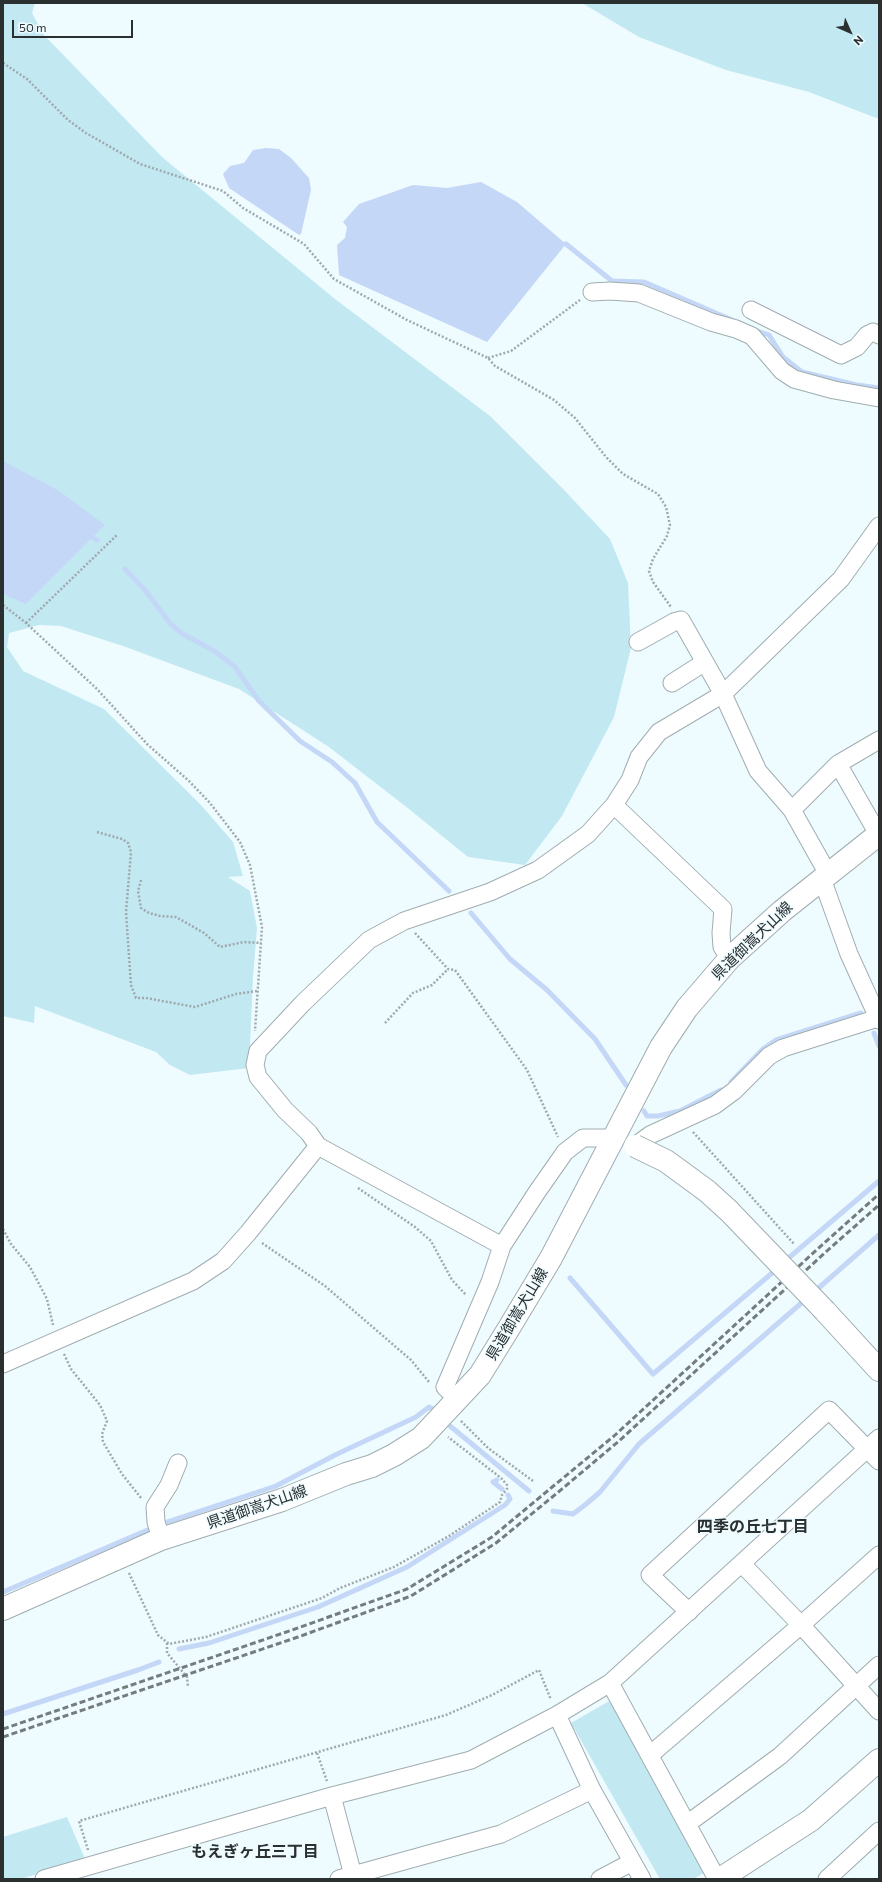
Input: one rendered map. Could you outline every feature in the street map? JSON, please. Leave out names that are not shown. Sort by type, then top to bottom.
[{"type":"main road","name":"県道御嵩犬山線","points":[[3,1609],[122,1556],[158,1526],[282,1500],[346,1474],[372,1466],[394,1455],[421,1438],[447,1406],[480,1375],[551,1258],[661,1047],[687,1008],[730,958],[782,911],[879,834]]},
{"type":"main road","points":[[614,1138],[635,1146],[666,1162],[707,1191],[825,1311],[879,1370]]},
{"type":"main road","points":[[718,1879],[811,1820],[879,1760]]},
{"type":"street","points":[[592,292],[606,291],[639,293],[711,322],[736,329],[752,336],[782,371],[794,379],[834,390],[879,398]]},
{"type":"street","points":[[751,310],[841,355],[857,347],[867,334],[873,332],[879,335]]},
{"type":"street","points":[[502,1246],[318,1146],[258,1077],[255,1065],[258,1051],[303,1002],[370,940],[404,921],[490,892],[538,870],[588,834],[614,805],[630,780],[639,757],[659,732],[723,694],[841,580],[879,526]]},
{"type":"street","points":[[635,1146],[650,1135],[715,1105],[734,1091],[769,1056],[783,1048],[878,1019],[849,954],[825,876],[792,810],[758,770],[723,694],[681,620],[674,622],[638,642]]},
{"type":"street","points":[[672,683],[705,662]]},
{"type":"street","points":[[792,810],[838,764],[879,740]]},
{"type":"street","points":[[838,764],[879,834]]},
{"type":"street","points":[[614,805],[723,908],[721,933],[722,946],[730,958]]},
{"type":"street","points":[[447,1406],[445,1387],[480,1304],[502,1246],[565,1152],[583,1138],[614,1138]]},
{"type":"street","points":[[3,1364],[193,1281],[223,1262],[318,1146]]},
{"type":"street","points":[[689,1612],[650,1575],[829,1410],[873,1443],[879,1461]]},
{"type":"street","points":[[44,1879],[81,1874],[330,1789],[471,1760],[557,1715],[610,1683],[873,1443]]},
{"type":"street","points":[[158,1526],[168,1485],[178,1463]]},
{"type":"street","points":[[650,1755],[801,1625],[879,1555]]},
{"type":"street","points":[[742,1564],[801,1625],[879,1710]]},
{"type":"street","points":[[687,1824],[780,1756],[879,1665]]},
{"type":"street","points":[[610,1683],[718,1879]]},
{"type":"street","points":[[557,1715],[592,1790],[642,1879]]},
{"type":"street","points":[[330,1789],[349,1878],[501,1834],[592,1790]]},
{"type":"street","points":[[827,1879],[879,1831]]},
{"type":"street","points":[[600,1879],[632,1862]]},
{"type":"path","points":[[3,63],[27,79],[68,120],[86,133],[140,164],[223,191],[243,208],[304,244],[334,279],[407,320],[488,358],[495,366],[554,400],[576,418],[606,457],[623,474],[658,494],[666,506],[670,525],[667,536],[652,559],[649,571],[653,582],[681,620]]},
{"type":"path","points":[[488,358],[511,351],[570,306],[592,292]]},
{"type":"path","points":[[26,623],[117,535]]},
{"type":"path","points":[[3,605],[26,623],[97,688],[147,744],[189,781],[210,803],[240,842],[250,865],[262,927],[255,1037],[263,1046]]},
{"type":"path","points":[[97,832],[122,839],[128,843],[131,852],[126,912],[131,985],[136,998],[146,998],[195,1007],[236,994],[257,991]]},
{"type":"path","points":[[141,880],[138,892],[141,908],[149,913],[160,916],[176,917],[204,934],[220,947],[244,942],[261,944]]},
{"type":"path","points":[[404,921],[448,969],[455,970],[527,1070],[565,1152]]},
{"type":"path","points":[[385,1023],[413,993],[432,985],[448,969]]},
{"type":"path","points":[[683,1119],[688,1127],[794,1244]]},
{"type":"path","points":[[358,1188],[415,1227],[431,1241],[452,1280],[467,1297],[480,1304]]},
{"type":"path","points":[[3,1229],[11,1244],[30,1267],[48,1299],[54,1331],[71,1369],[100,1405],[107,1421],[102,1434],[103,1442],[122,1474],[158,1526]]},
{"type":"path","points":[[248,1233],[325,1286],[381,1332],[426,1377],[447,1406],[477,1439],[533,1481]]},
{"type":"path","points":[[122,1556],[158,1635],[169,1644],[206,1638],[322,1598],[340,1588],[394,1566],[449,1536],[500,1502],[502,1495],[507,1489],[507,1485],[501,1478],[450,1439],[447,1406]]},
{"type":"path","points":[[167,1642],[167,1653],[187,1677],[188,1687]]},
{"type":"path","points":[[90,1854],[79,1821],[446,1715],[492,1695],[539,1670],[557,1715]]},
{"type":"path","points":[[317,1753],[330,1789]]},
{"type":"shaded area","points":[[3,3],[35,3],[32,13],[44,35],[162,157],[335,299],[490,416],[565,491],[610,539],[628,583],[631,648],[614,717],[562,816],[525,865],[468,857],[329,747],[239,689],[123,646],[61,626],[39,625],[9,633],[7,647],[23,671],[104,709],[201,805],[233,842],[243,876],[228,877],[250,891],[257,928],[249,1068],[190,1075],[170,1065],[156,1052],[35,1006],[34,1023],[3,1016]]},
{"type":"shaded area","points":[[582,3],[879,3],[879,119],[809,92],[726,70],[639,37]]},
{"type":"shaded area","points":[[266,148],[279,149],[291,158],[309,178],[311,190],[301,234],[299,235],[229,188],[223,174],[230,166],[244,163],[253,150]]},
{"type":"shaded area","points":[[481,182],[517,202],[566,244],[487,342],[339,275],[337,245],[345,238],[347,227],[343,222],[359,204],[413,185],[447,188]]},
{"type":"shaded area","points":[[3,461],[59,491],[105,525],[26,604],[7,596],[3,592]]},
{"type":"shaded area","points":[[611,1700],[707,1871],[693,1879],[660,1879],[571,1723]]},
{"type":"shaded area","points":[[67,1817],[85,1859],[21,1879],[3,1879],[3,1837]]},
{"type":"waterway","points":[[566,244],[612,281],[644,282],[732,320]]},
{"type":"waterway","points":[[754,330],[769,335],[783,357],[802,372],[857,385],[879,388]]},
{"type":"waterway","points":[[86,535],[97,540]]},
{"type":"waterway","points":[[125,569],[145,590],[170,623],[181,633],[216,652],[235,667],[259,701],[300,741],[332,762],[355,783],[377,822],[449,891]]},
{"type":"waterway","points":[[471,913],[510,959],[547,990],[595,1039],[626,1085]]},
{"type":"waterway","points":[[731,1082],[763,1049],[776,1040],[861,1013]]},
{"type":"waterway","points":[[874,1033],[879,1046]]},
{"type":"waterway","points":[[644,1111],[647,1116],[658,1116],[680,1111],[721,1090]]},
{"type":"waterway","points":[[785,1261],[879,1181]]},
{"type":"waterway","points":[[814,1292],[879,1235]]},
{"type":"waterway","points":[[570,1278],[653,1374],[778,1268]]},
{"type":"waterway","points":[[553,1511],[573,1514],[585,1505],[600,1492],[639,1444],[806,1299]]},
{"type":"waterway","points":[[3,1592],[164,1523],[276,1486],[335,1455],[416,1417],[429,1407],[433,1409]]},
{"type":"waterway","points":[[450,1426],[529,1491]]},
{"type":"waterway","points":[[497,1480],[493,1482],[502,1489]]},
{"type":"waterway","points":[[179,1649],[209,1643],[318,1607],[407,1567],[505,1505],[510,1499],[508,1495]]},
{"type":"waterway","points":[[3,1714],[159,1662]]},
{"type":"railway","points":[[3,1729],[407,1589],[492,1537],[614,1436],[879,1194]]},
{"type":"railway","points":[[3,1737],[298,1637],[411,1596],[496,1543],[556,1494],[619,1441],[879,1205]]},
{"type":"district","name":"四季の丘七丁目","points":[[753,1527]]},
{"type":"district","name":"もえぎヶ丘三丁目","points":[[255,1852]]}]
